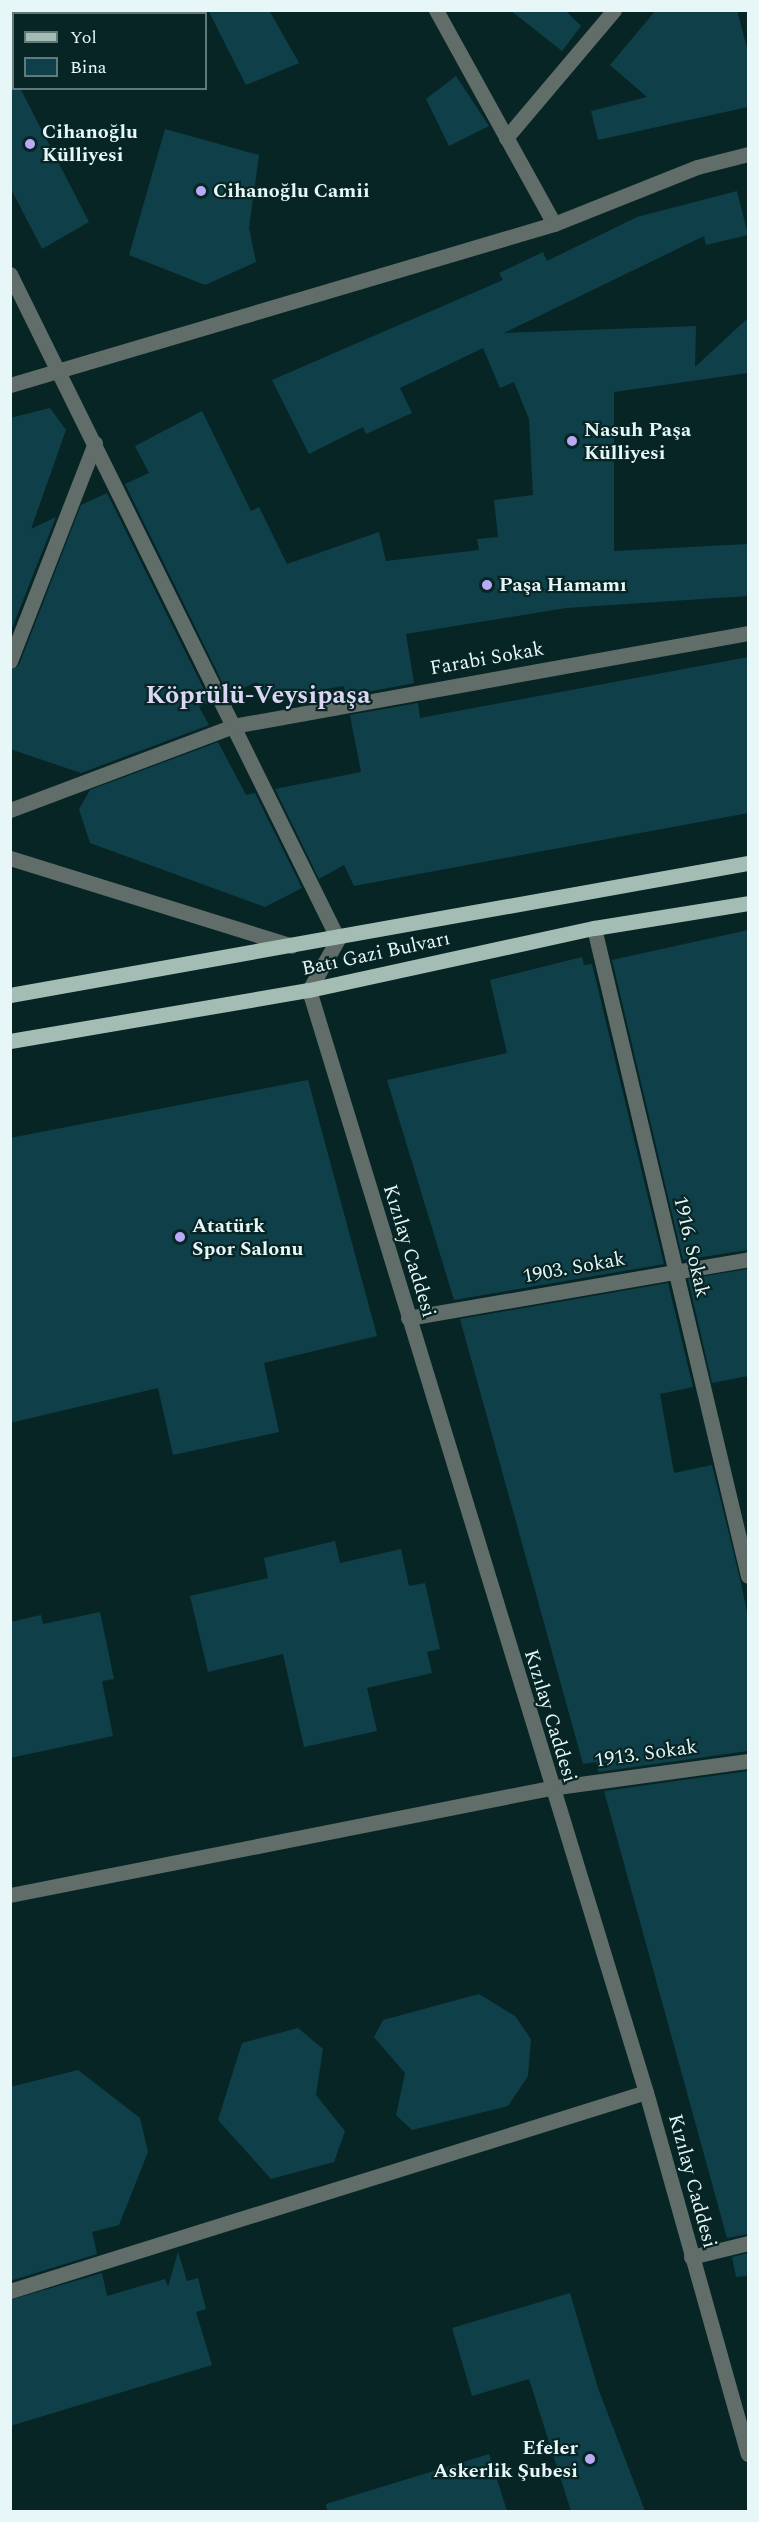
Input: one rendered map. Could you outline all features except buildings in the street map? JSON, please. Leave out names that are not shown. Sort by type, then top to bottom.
[{"type":"main road","name":"Batı Gazi Bulvarı","points":[[10,995],[338,939],[748,863]]},
{"type":"main road","name":"Batı Gazi Bulvarı","points":[[10,1041],[309,990],[594,928],[748,903]]},
{"type":"street","points":[[436,10],[554,224]]},
{"type":"street","points":[[506,138],[614,10]]},
{"type":"street","points":[[10,385],[59,373],[554,224],[697,167],[748,154]]},
{"type":"street","points":[[10,274],[338,939],[309,990]]},
{"type":"street","points":[[10,661],[95,443]]},
{"type":"street","name":"Farabi Sokak","points":[[10,810],[233,726],[748,633]]},
{"type":"street","points":[[10,858],[292,946]]},
{"type":"street","name":"1916. Sokak","points":[[594,928],[748,1576]]},
{"type":"street","name":"Kızılay Caddesi","points":[[309,990],[550,1788],[646,2092],[748,2454]]},
{"type":"street","name":"1903. Sokak","points":[[408,1318],[748,1259]]},
{"type":"street","name":"1913. Sokak","points":[[10,1895],[550,1788],[748,1761]]},
{"type":"street","points":[[10,2291],[646,2092]]},
{"type":"street","points":[[691,2257],[748,2243]]},
{"type":"place","name":"Cihanoğlu Külliyesi","points":[[30,144]]},
{"type":"place","name":"Cihanoğlu Camii","points":[[201,191]]},
{"type":"place","name":"Nasuh Paşa Külliyesi","points":[[572,441]]},
{"type":"place","name":"Paşa Hamamı","points":[[487,585]]},
{"type":"place","name":"Atatürk Spor Salonu","points":[[180,1237]]},
{"type":"place","name":"Efeler Askerlik Şubesi","points":[[590,2459]]},
{"type":"district","name":"Köprülü-Veysipaşa","points":[[258,696]]}]
